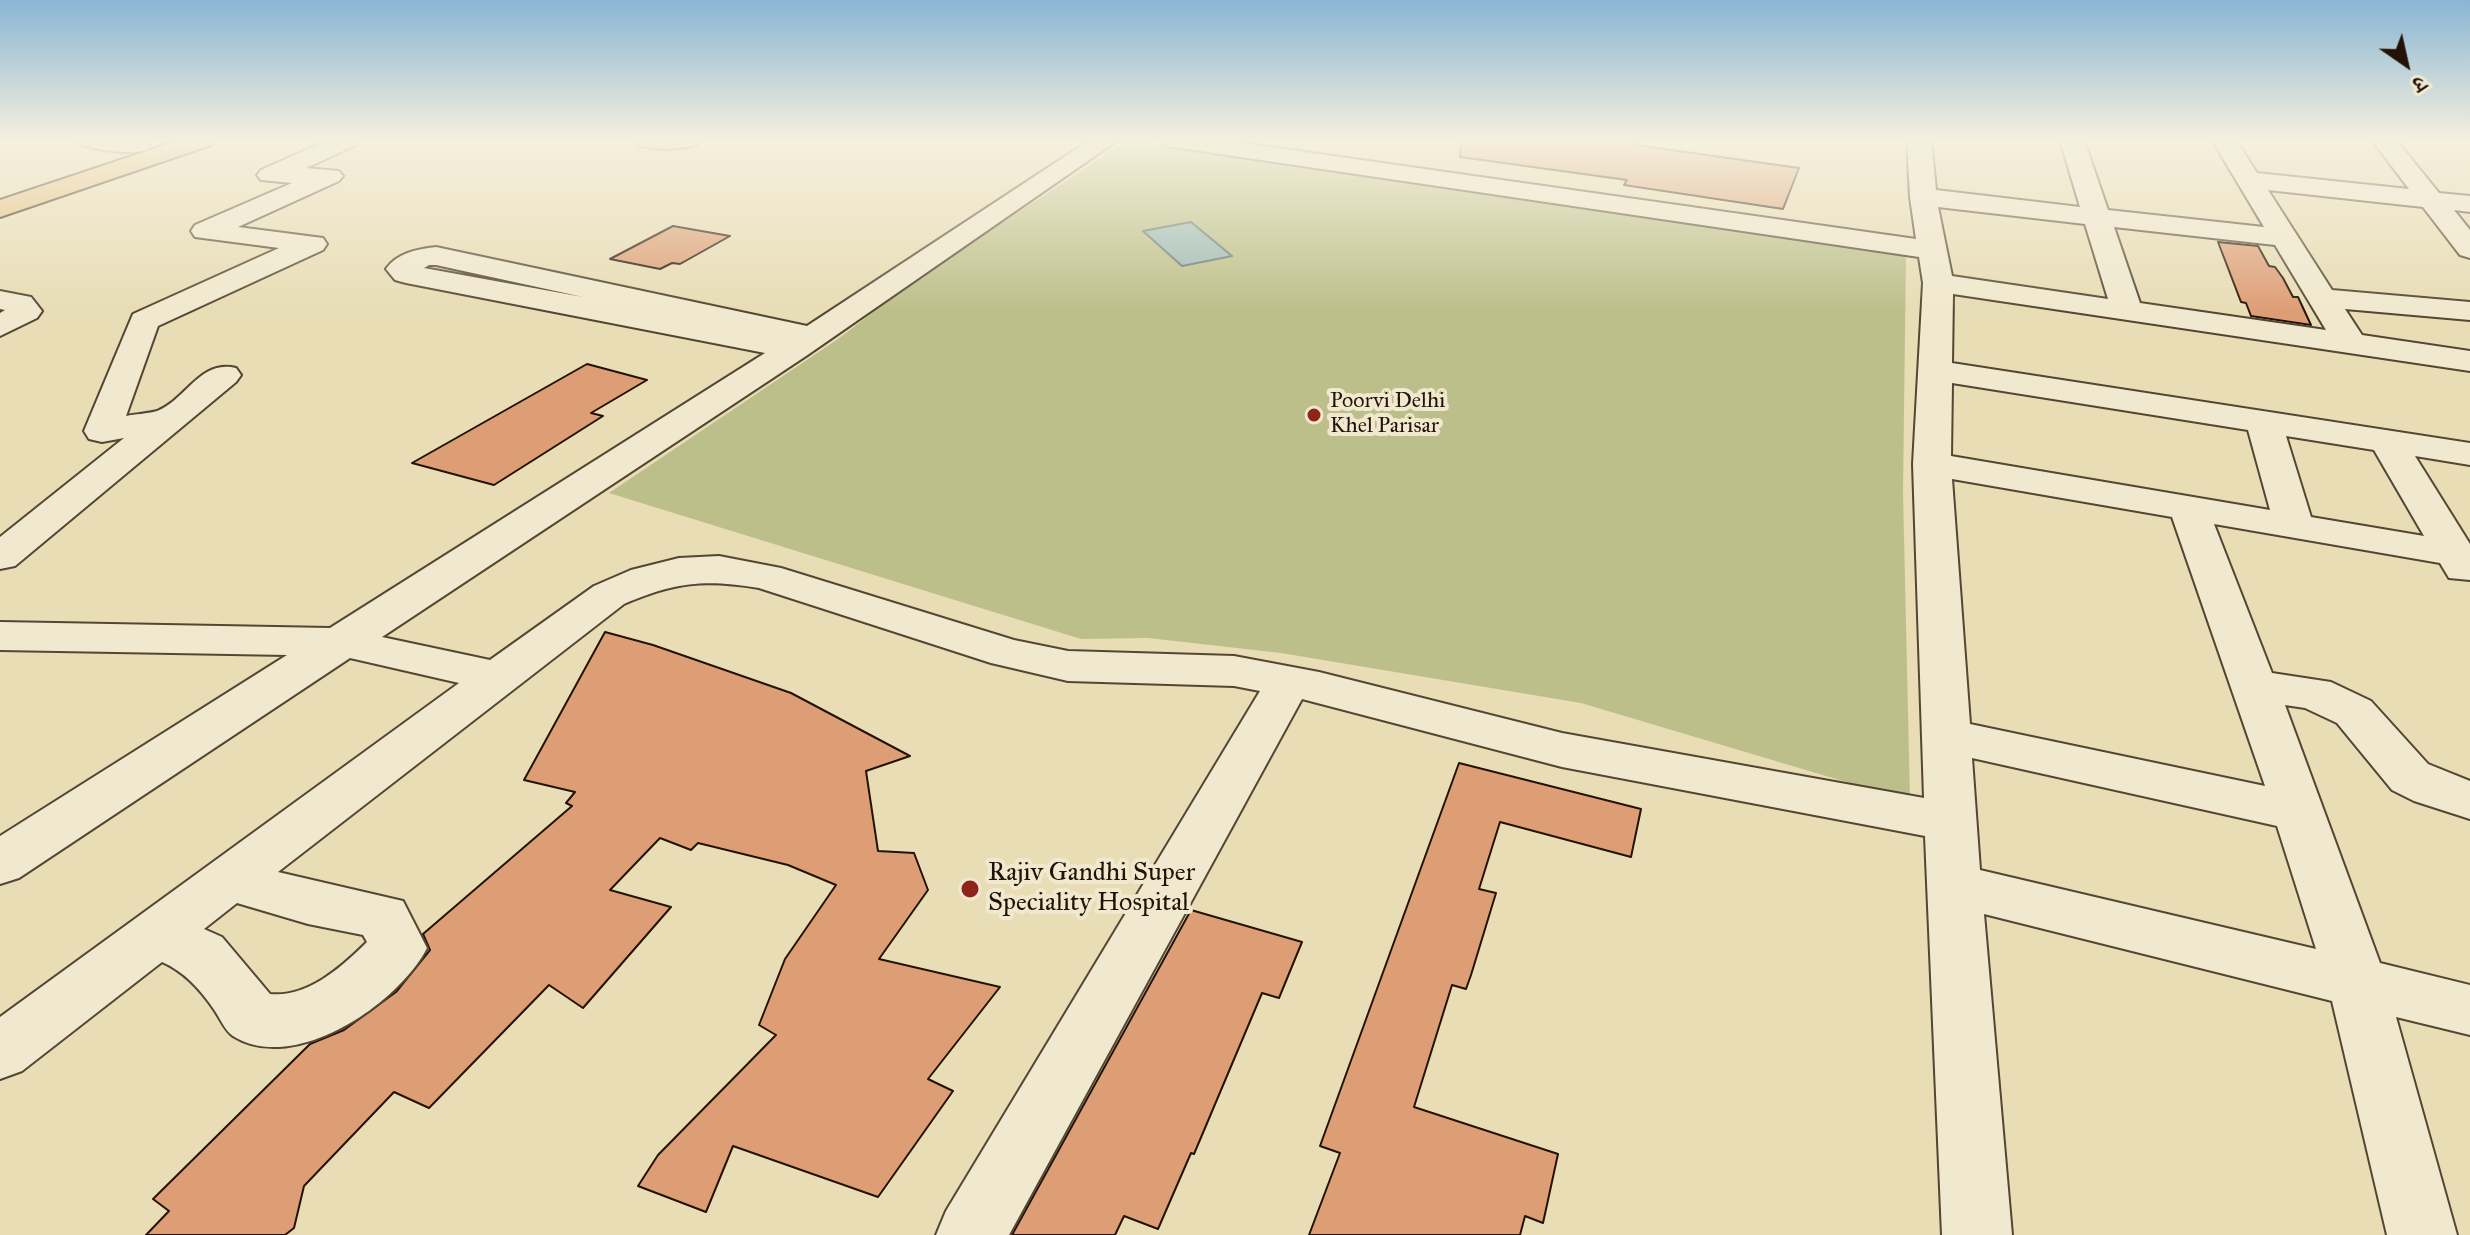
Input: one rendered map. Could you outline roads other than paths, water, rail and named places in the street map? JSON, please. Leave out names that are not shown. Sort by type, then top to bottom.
[{"type":"main road","points":[[0,209],[33,198]]},
{"type":"street","points":[[170,419],[102,431],[144,321],[313,244],[205,231],[281,198]]},
{"type":"street","points":[[0,863],[803,343],[1020,198]]},
{"type":"street","points":[[1519,198],[1935,267],[2128,313],[2470,361]]},
{"type":"street","points":[[1923,198],[1935,267],[1932,464],[1954,885],[1977,1235]]},
{"type":"street","points":[[1929,198],[2284,238]]},
{"type":"street","points":[[2089,198],[2128,313]]},
{"type":"street","points":[[2259,198],[2351,344]]},
{"type":"street","points":[[2427,198],[2470,249]]},
{"type":"street","points":[[2448,198],[2470,204]]},
{"type":"street","points":[[436,256],[803,343],[406,274],[401,269],[422,257],[436,256]]},
{"type":"street","points":[[2320,298],[2470,311]]},
{"type":"street","points":[[0,300],[20,304],[26,311],[0,326]]},
{"type":"street","points":[[1935,370],[2470,454]]},
{"type":"street","points":[[0,557],[224,375]]},
{"type":"street","points":[[2264,422],[2294,526]]},
{"type":"street","points":[[2387,441],[2465,562]]},
{"type":"street","points":[[1932,464],[2294,526],[2465,562]]},
{"type":"street","points":[[2189,510],[2256,687],[2357,983],[2422,1235]]},
{"type":"street","points":[[0,1052],[609,595],[668,574],[719,569],[766,577],[1007,653],[1068,666],[1234,671],[1289,681],[1562,750],[1951,822]]},
{"type":"street","points":[[0,636],[342,642],[499,677]]},
{"type":"street","points":[[971,1235],[1289,681]]},
{"type":"street","points":[[2256,687],[2314,693],[2354,712],[2410,777],[2470,800]]},
{"type":"street","points":[[1947,736],[2299,812]]},
{"type":"street","points":[[157,934],[202,954],[234,990],[252,1017],[291,1022],[360,987],[398,948],[383,917],[308,902],[229,880]]},
{"type":"street","points":[[1954,885],[2470,1010]]},
{"type":"water","points":[[1191,222],[1232,256],[1182,266],[1143,231]]},
{"type":"place","name":"Poorvi Delhi Khel Parisar","points":[[1314,415]]},
{"type":"place","name":"Rajiv Gandhi Super Speciality Hospital","points":[[970,889]]}]
